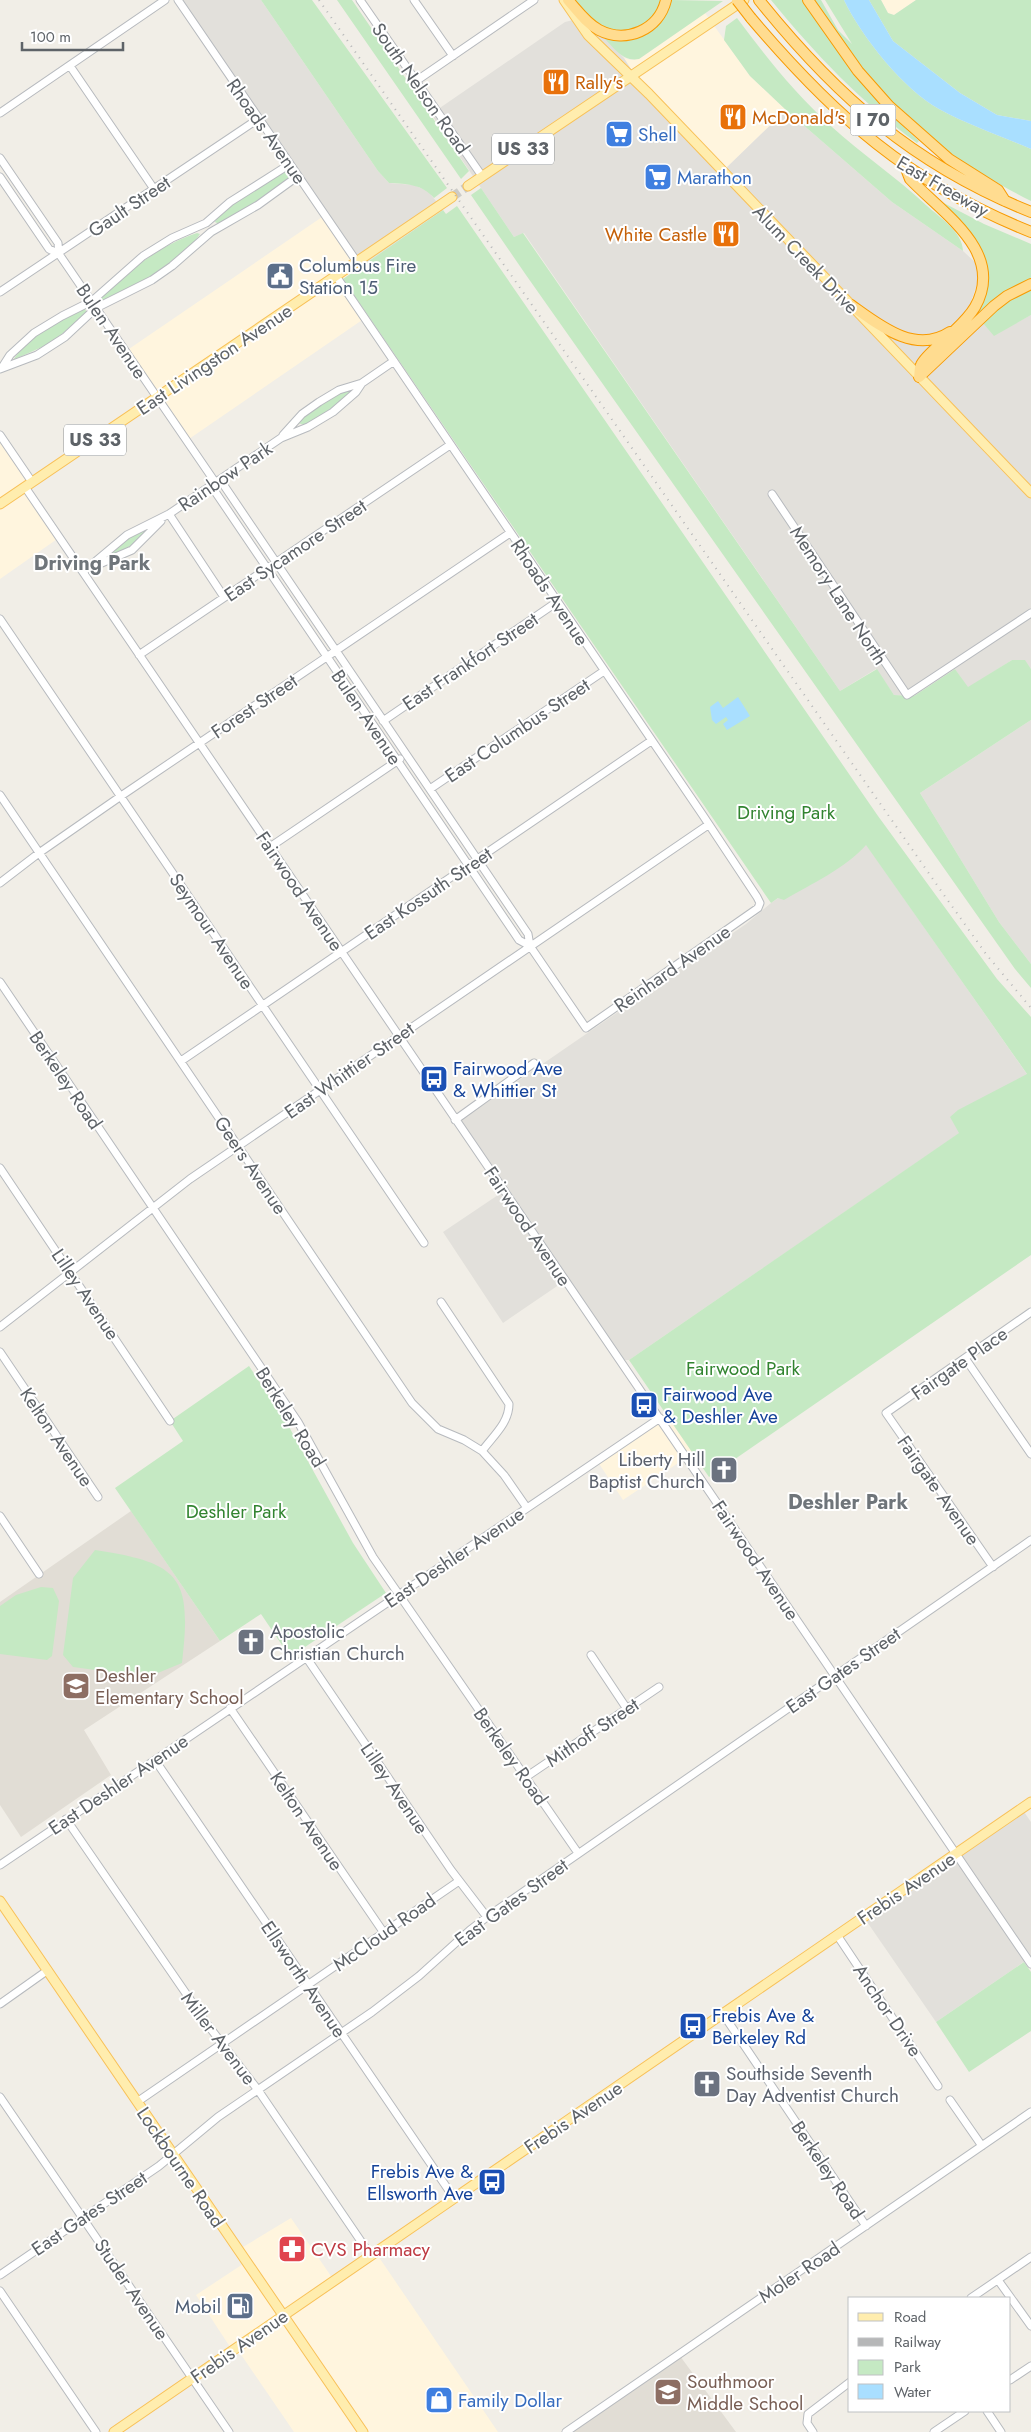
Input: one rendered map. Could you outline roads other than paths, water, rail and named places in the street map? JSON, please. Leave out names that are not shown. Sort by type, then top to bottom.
[{"type":"highway","points":[[568,0],[594,27],[606,33],[621,36],[642,31],[653,24],[660,16],[666,0]]},
{"type":"highway","name":"East Freeway","points":[[737,0],[824,99],[863,134],[905,166],[967,203],[1031,232]]},
{"type":"highway","points":[[808,0],[858,70],[889,106],[948,159],[998,190],[1005,202]]},
{"type":"highway","name":"East Freeway","points":[[762,4],[834,86],[871,119],[927,160],[1005,202],[1031,212]]},
{"type":"highway","points":[[905,166],[910,179],[964,231],[980,257],[982,278],[980,297],[963,323],[921,365],[919,377]]},
{"type":"highway","points":[[919,377],[994,306],[1007,296],[1031,284]]},
{"type":"highway","points":[[851,305],[880,326],[904,338],[928,340],[938,338],[963,323]]},
{"type":"main road","name":"Alum Creek Drive","points":[[564,0],[588,35],[1031,493]]},
{"type":"main road","name":"US 33","points":[[468,186],[744,0]]},
{"type":"main road","name":"East Livingston Avenue","points":[[0,504],[452,197]]},
{"type":"main road","name":"Frebis Avenue","points":[[114,2432],[1031,1802]]},
{"type":"main road","name":"Lockbourne Road","points":[[0,1901],[363,2432]]},
{"type":"street","points":[[0,113],[166,0]]},
{"type":"street","name":"Rhoads Avenue","points":[[178,0],[357,262]]},
{"type":"street","name":"South Nelson Road","points":[[360,0],[482,176]]},
{"type":"street","points":[[414,0],[453,56]]},
{"type":"street","points":[[416,81],[534,0]]},
{"type":"street","points":[[70,66],[154,189]]},
{"type":"street","name":"Gault Street","points":[[0,292],[258,119]]},
{"type":"street","name":"Bulen Avenue","points":[[0,158],[58,243],[59,254]]},
{"type":"street","points":[[2,368],[10,355],[34,333],[92,301],[143,256],[172,238],[206,223],[230,202],[290,164]]},
{"type":"street","points":[[2,368],[37,355],[65,337],[96,308],[152,280],[172,266],[211,232],[258,205],[298,176]]},
{"type":"street","name":"Bulen Avenue","points":[[0,177],[49,249],[59,254],[215,482],[222,484],[528,934],[530,946],[586,1028]]},
{"type":"street","name":"Rhoads Avenue","points":[[336,276],[757,896],[760,903],[758,908]]},
{"type":"street","name":"Rainbow Park","points":[[281,438],[302,414],[319,402],[344,388],[362,383],[394,361]]},
{"type":"street","name":"Rainbow Park","points":[[83,572],[127,535],[169,514],[281,438],[308,427],[333,412],[356,392],[362,383]]},
{"type":"street","name":"Fairwood Avenue","points":[[0,435],[83,572],[1031,1964]]},
{"type":"street","name":"East Sycamore Street","points":[[139,655],[450,445]]},
{"type":"street","name":"Bulen Avenue","points":[[215,482],[214,490],[326,657],[519,940],[530,946]]},
{"type":"street","name":"Memory Lane North","points":[[772,494],[907,695],[1031,613]]},
{"type":"street","points":[[169,514],[224,597]]},
{"type":"street","name":"Rainbow Park","points":[[83,572],[132,550],[169,514]]},
{"type":"street","name":"Forest Street","points":[[0,883],[39,852],[510,533]]},
{"type":"street","name":"East Frankfort Street","points":[[382,720],[557,602]]},
{"type":"street","name":"Seymour Avenue","points":[[0,619],[424,1243]]},
{"type":"street","name":"East Columbus Street","points":[[430,789],[604,671]]},
{"type":"street","name":"East Kossuth Street","points":[[181,1061],[651,741]]},
{"type":"street","points":[[270,847],[406,755]]},
{"type":"street","name":"Geers Avenue","points":[[0,795],[412,1403],[438,1429],[464,1440],[482,1451],[504,1475],[527,1508]]},
{"type":"street","name":"East Whittier Street","points":[[0,1327],[153,1207],[238,1146],[708,825]]},
{"type":"street","name":"Reinhard Avenue","points":[[586,1028],[758,908]]},
{"type":"street","name":"Berkeley Road","points":[[0,982],[298,1422],[364,1542],[578,1853]]},
{"type":"street","points":[[455,1120],[534,1063]]},
{"type":"street","name":"Lilley Avenue","points":[[0,1168],[170,1420]]},
{"type":"street","points":[[441,1302],[509,1404],[509,1414],[504,1423],[482,1451]]},
{"type":"street","name":"Fairgate Place","points":[[886,1413],[1031,1312]]},
{"type":"street","name":"Kelton Avenue","points":[[0,1352],[98,1497]]},
{"type":"street","points":[[965,1358],[1031,1454]]},
{"type":"street","name":"Fairgate Avenue","points":[[886,1413],[993,1567]]},
{"type":"street","name":"East Deshler Avenue","points":[[0,1865],[660,1418]]},
{"type":"street","points":[[0,1516],[39,1574]]},
{"type":"street","name":"East Gates Street","points":[[0,2275],[173,2155],[203,2128],[341,2034],[406,1987],[487,1917],[1031,1540]]},
{"type":"street","points":[[590,1655],[627,1709]]},
{"type":"street","name":"Lilley Avenue","points":[[306,1657],[459,1881],[487,1917]]},
{"type":"street","name":"Mithoff Street","points":[[526,1777],[659,1687]]},
{"type":"street","name":"Kelton Avenue","points":[[230,1708],[384,1932]]},
{"type":"street","name":"Ellsworth Avenue","points":[[155,1760],[454,2198]]},
{"type":"street","name":"Miller Avenue","points":[[66,1819],[221,2044],[258,2090],[371,2256]]},
{"type":"street","name":"McCloud Road","points":[[137,2102],[459,1881]]},
{"type":"street","name":"Anchor Drive","points":[[837,1935],[938,2086]]},
{"type":"street","points":[[0,2004],[48,1970]]},
{"type":"street","name":"Berkeley Road","points":[[723,2014],[866,2226]]},
{"type":"street","name":"Studer Avenue","points":[[0,2097],[229,2432]]},
{"type":"street","points":[[950,2100],[982,2146]]},
{"type":"street","name":"Moler Road","points":[[566,2432],[1031,2112]]},
{"type":"street","points":[[972,2297],[1031,2257]]},
{"type":"street","points":[[998,2280],[1010,2297]]},
{"type":"street","points":[[0,2291],[96,2432]]},
{"type":"street","points":[[1011,2298],[1031,2326]]},
{"type":"street","points":[[1011,2379],[1031,2366]]},
{"type":"street","points":[[813,2432],[807,2423],[808,2414],[848,2384]]},
{"type":"street","points":[[934,2432],[964,2412]]},
{"type":"street","points":[[988,2412],[1002,2432]]},
{"type":"water","points":[[844,0],[869,0],[893,41],[960,93],[997,115],[1031,121],[1031,149],[939,109],[912,89],[898,76],[872,45]]},
{"type":"water","points":[[738,697],[750,716],[727,730],[723,724],[728,720],[726,717],[716,724],[712,720],[710,707],[718,701],[723,708]]},
{"type":"tunnel","points":[[452,197],[468,186]]},
{"type":"railway","points":[[319,0],[944,895],[986,954],[1031,1008]]},
{"type":"place","name":"Rally's","points":[[556,82]]},
{"type":"place","name":"McDonald's","points":[[733,117]]},
{"type":"place","name":"Shell","points":[[619,134]]},
{"type":"place","name":"Marathon","points":[[658,177]]},
{"type":"place","name":"White Castle","points":[[726,234]]},
{"type":"place","name":"Columbus Fire Station 15","points":[[280,276]]},
{"type":"place","name":"Fairwood Ave & Whittier St","points":[[434,1079]]},
{"type":"place","name":"Fairwood Ave & Deshler Ave","points":[[644,1405]]},
{"type":"place","name":"Liberty Hill Baptist Church","points":[[724,1470]]},
{"type":"place","name":"Apostolic Christian Church","points":[[251,1642]]},
{"type":"place","name":"Deshler Elementary School","points":[[76,1686]]},
{"type":"place","name":"Frebis Ave & Berkeley Rd","points":[[693,2026]]},
{"type":"place","name":"Southside Seventh Day Adventist Church","points":[[707,2084]]},
{"type":"place","name":"Frebis Ave & Ellsworth Ave","points":[[492,2182]]},
{"type":"place","name":"CVS Pharmacy","points":[[292,2249]]},
{"type":"place","name":"Mobil","points":[[240,2306]]},
{"type":"place","name":"Southmoor Middle School","points":[[668,2392]]},
{"type":"place","name":"Family Dollar","points":[[439,2400]]},
{"type":"district","name":"Driving Park","points":[[92,563]]},
{"type":"district","name":"Deshler Park","points":[[848,1502]]},
{"type":"park label","name":"Fairwood Park","points":[[743,1368]]}]
